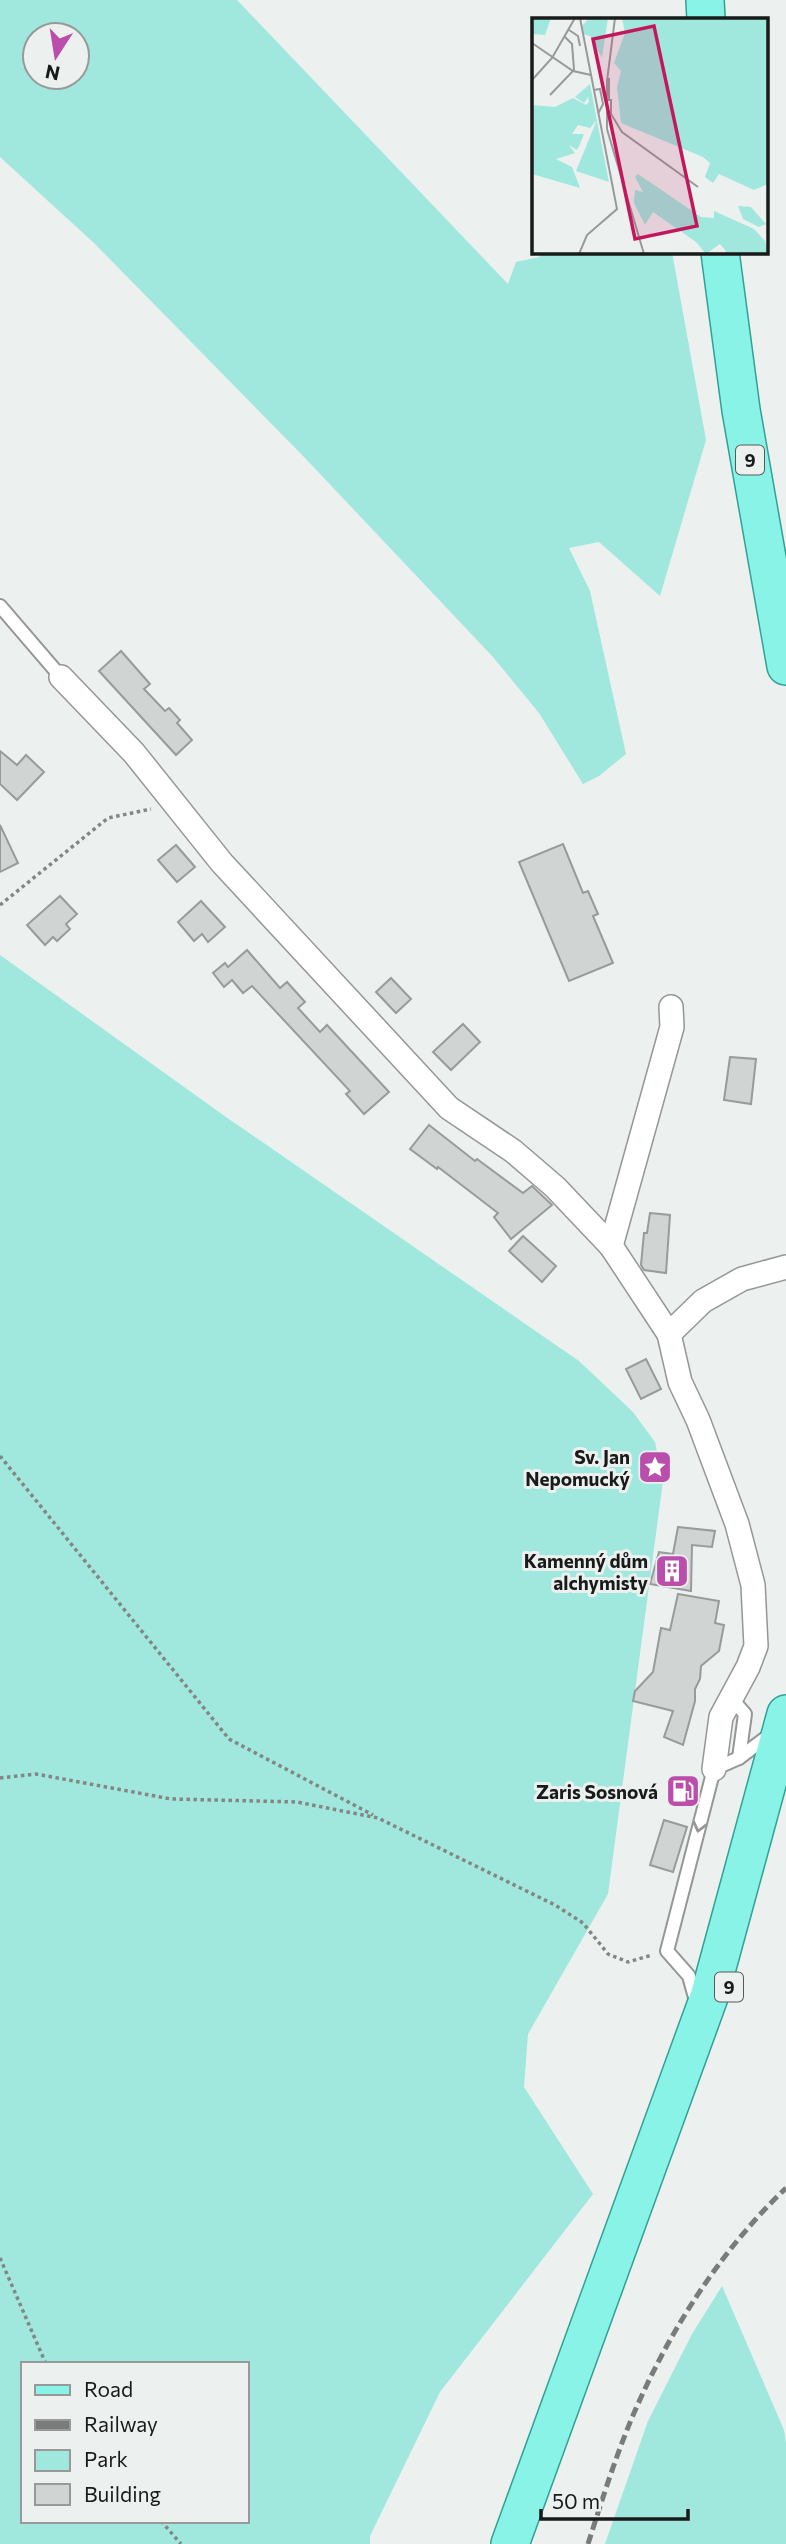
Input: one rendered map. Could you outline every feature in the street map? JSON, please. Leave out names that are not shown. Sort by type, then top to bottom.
[{"type":"main road","points":[[705,0],[706,18]]},
{"type":"main road","name":"9","points":[[720,254],[741,410],[786,666]]},
{"type":"main road","name":"9","points":[[510,2544],[684,2069],[716,1971],[784,1720]]},
{"type":"main road","name":"9","points":[[534,2544],[667,2180],[724,2004],[786,1778]]},
{"type":"street","points":[[61,677],[134,753],[222,863],[449,1108],[513,1151],[555,1187],[611,1246],[669,1334],[680,1382],[698,1420],[737,1524],[753,1586],[756,1646],[748,1667],[721,1717],[714,1769]]},
{"type":"street","points":[[611,1246],[672,1027],[671,1007]]},
{"type":"street","points":[[669,1334],[703,1301],[742,1279],[786,1267]]},
{"type":"lane","points":[[0,606],[61,677]]},
{"type":"lane","points":[[731,1698],[745,1714],[739,1758]]},
{"type":"lane","points":[[684,2069],[696,2003],[689,1976],[667,1951],[714,1769],[739,1758],[784,1720]]},
{"type":"path","points":[[0,905],[108,818],[173,803]]},
{"type":"path","points":[[0,1457],[229,1739],[378,1818],[555,1905],[583,1923],[608,1954],[628,1962],[667,1951]]},
{"type":"path","points":[[0,1778],[36,1774],[171,1799],[297,1802],[378,1818]]},
{"type":"path","points":[[0,2258],[45,2362]]},
{"type":"path","points":[[163,2523],[181,2544]]},
{"type":"green space","points":[[0,0],[237,0],[508,284],[516,262],[542,254],[672,254],[706,440],[660,596],[599,542],[569,548],[590,591],[626,754],[599,776],[583,784],[539,713],[493,657],[305,458],[94,243],[0,157]]},
{"type":"green space","points":[[0,955],[226,1117],[579,1361],[633,1412],[655,1442],[663,1481],[608,1894],[528,2034],[524,2087],[593,2194],[440,2392],[370,2536],[370,2544],[0,2544]]},
{"type":"green space","points":[[722,2286],[784,2430],[786,2544],[605,2544],[648,2421],[692,2334]]},
{"type":"building","points":[[121,651],[150,684],[144,689],[165,711],[169,708],[180,720],[177,723],[192,740],[176,755],[99,671]]},
{"type":"building","points":[[0,751],[17,765],[26,755],[44,772],[17,800],[0,784]]},
{"type":"building","points":[[0,825],[18,863],[0,872]]},
{"type":"building","points":[[563,844],[583,893],[588,891],[598,914],[593,916],[613,963],[569,981],[519,862]]},
{"type":"building","points":[[176,845],[195,867],[177,882],[158,860]]},
{"type":"building","points":[[60,896],[77,914],[66,924],[70,929],[57,941],[53,937],[45,945],[27,925]]},
{"type":"building","points":[[201,901],[225,927],[208,942],[202,934],[194,941],[178,922]]},
{"type":"building","points":[[247,950],[280,988],[287,982],[305,1002],[298,1008],[320,1032],[327,1025],[389,1092],[364,1114],[346,1094],[350,1091],[252,986],[243,993],[232,980],[224,987],[213,973],[225,963],[228,967]]},
{"type":"building","points":[[391,978],[411,999],[396,1013],[376,992]]},
{"type":"building","points":[[463,1024],[480,1042],[451,1070],[433,1052]]},
{"type":"building","points":[[730,1057],[756,1059],[751,1104],[724,1100]]},
{"type":"building","points":[[429,1125],[475,1161],[477,1159],[523,1193],[532,1186],[552,1205],[511,1239],[494,1217],[498,1213],[410,1149]]},
{"type":"building","points":[[650,1213],[670,1215],[666,1273],[644,1270],[641,1265],[644,1233],[647,1233]]},
{"type":"building","points":[[523,1236],[556,1266],[542,1282],[509,1251]]},
{"type":"building","points":[[646,1359],[661,1389],[641,1399],[626,1369]]},
{"type":"building","name":"Kamenný dům alchymisty","points":[[678,1527],[715,1531],[712,1547],[692,1545],[691,1591],[650,1584],[659,1552],[673,1554]]},
{"type":"building","points":[[678,1594],[719,1601],[715,1623],[724,1625],[719,1651],[701,1666],[683,1745],[664,1737],[673,1711],[633,1701],[635,1691],[653,1672],[661,1628],[670,1630]]},
{"type":"building","points":[[664,1820],[687,1827],[673,1872],[650,1865]]},
{"type":"railway","points":[[588,2544],[627,2429],[664,2352],[718,2265],[739,2238],[786,2188]]},
{"type":"place","name":"Sv. Jan Nepomucký","points":[[655,1467]]},
{"type":"place","name":"Kamenný dům alchymisty","points":[[672,1571]]},
{"type":"place","name":"Zaris Sosnová","points":[[683,1791]]}]
